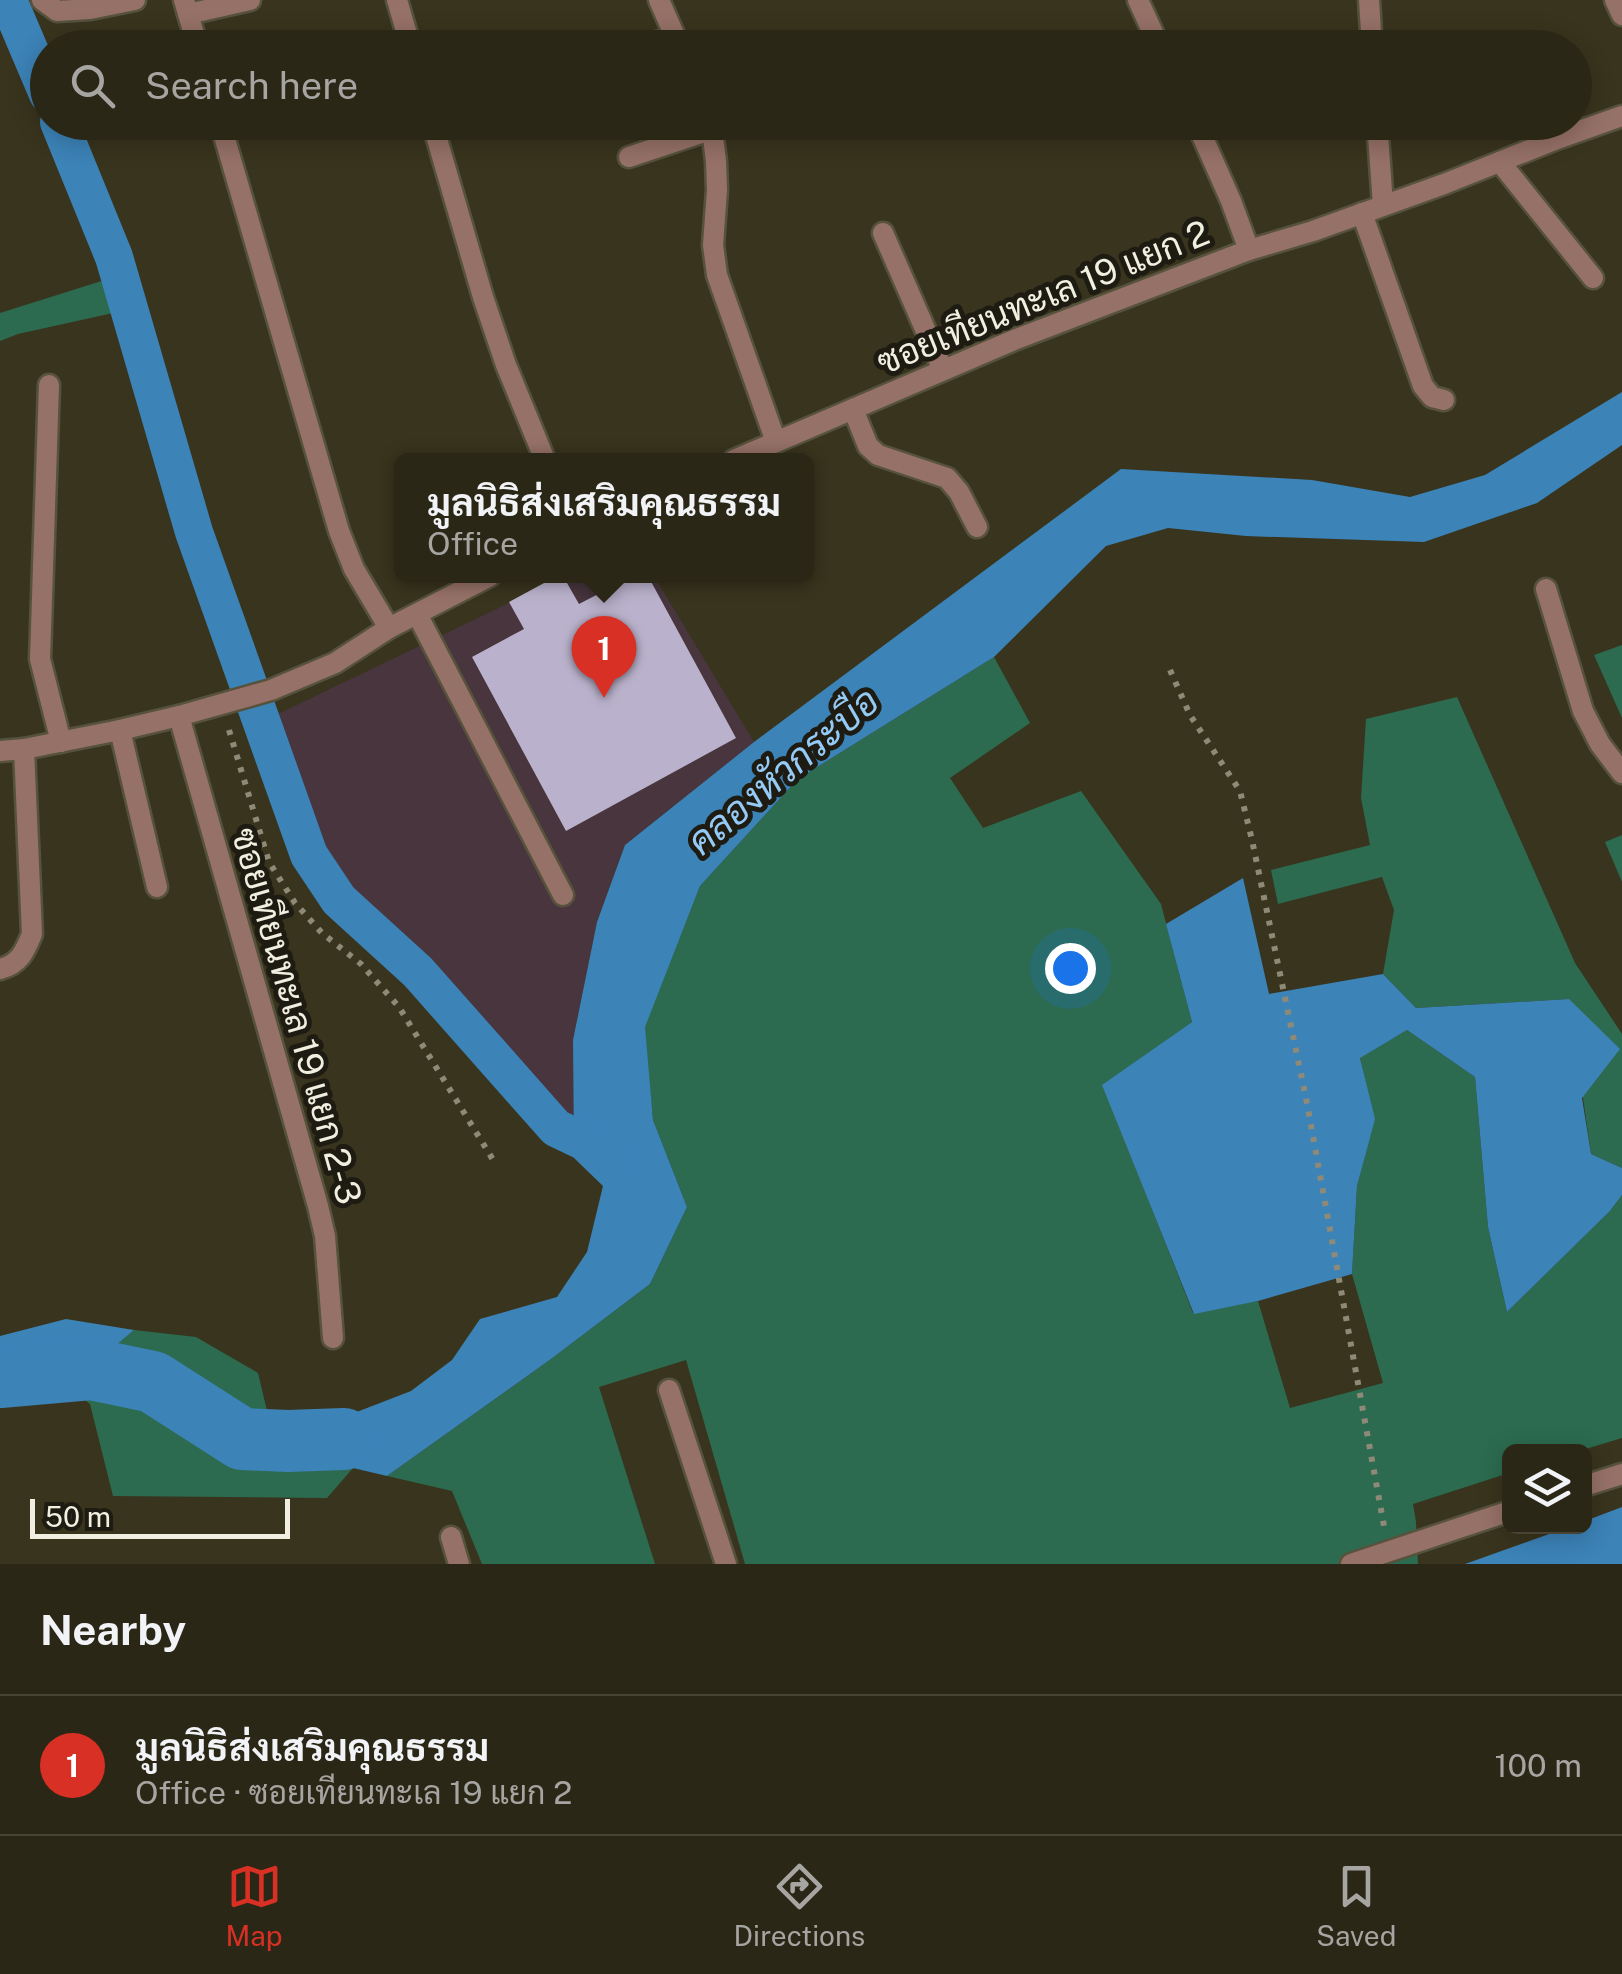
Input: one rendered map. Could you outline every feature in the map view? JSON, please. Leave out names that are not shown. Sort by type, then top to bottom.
[{"type":"street","points":[[42,0],[57,11],[90,10],[135,0]]},
{"type":"street","points":[[186,7],[250,0]]},
{"type":"street","points":[[397,0],[405,30]]},
{"type":"street","points":[[659,0],[673,30]]},
{"type":"street","points":[[1138,0],[1152,30]]},
{"type":"street","points":[[1369,0],[1371,30]]},
{"type":"street","points":[[1616,0],[1622,15]]},
{"type":"street","points":[[1592,127],[1622,116]]},
{"type":"street","points":[[225,140],[339,531],[354,569],[389,628]]},
{"type":"street","points":[[437,140],[506,365],[542,453]]},
{"type":"street","points":[[629,157],[675,140]]},
{"type":"street","points":[[713,140],[717,190],[713,245],[717,275],[776,442]]},
{"type":"street","name":"ซอยเทียนทะเล 19 แยก 2","points":[[750,453],[1014,340],[1249,250],[1204,140]]},
{"type":"street","points":[[1378,140],[1383,204]]},
{"type":"street","points":[[1249,250],[1313,231],[1558,140]]},
{"type":"street","points":[[1500,162],[1593,278]]},
{"type":"street","points":[[1362,213],[1423,386],[1432,396],[1444,400]]},
{"type":"street","points":[[884,233],[943,370]]},
{"type":"street","points":[[49,385],[40,659],[61,742]]},
{"type":"street","points":[[853,409],[868,446],[878,455],[947,478],[977,527]]},
{"type":"street","points":[[0,751],[120,730],[272,690],[335,663],[389,628],[477,583]]},
{"type":"street","points":[[1546,590],[1582,711],[1600,744],[1622,772]]},
{"type":"street","points":[[417,614],[563,895]]},
{"type":"street","name":"ซอยเทียนทะเล 19 แยก 2-3","points":[[179,716],[318,1206],[325,1236],[334,1338]]},
{"type":"street","points":[[120,730],[157,887]]},
{"type":"street","points":[[0,969],[24,956],[32,934],[24,749]]},
{"type":"street","points":[[669,1390],[726,1564]]},
{"type":"street","points":[[1592,1483],[1622,1474]]},
{"type":"street","points":[[1351,1564],[1502,1514]]},
{"type":"street","points":[[451,1537],[459,1564]]},
{"type":"path","points":[[1170,670],[1190,715],[1240,792],[1252,840],[1306,1098],[1388,1550]]},
{"type":"path","points":[[225,704],[269,862],[295,903],[322,933],[361,964],[400,1007],[495,1163]]},
{"type":"shaded area","points":[[550,583],[658,583],[754,742],[625,845],[597,922],[573,1040],[574,1158],[488,1078],[424,997],[316,887],[255,725]]},
{"type":"green space","points":[[111,278],[113,313],[0,341],[0,313]]},
{"type":"green space","points":[[1622,645],[1622,718],[1594,655]]},
{"type":"green space","points":[[994,657],[1030,723],[950,778],[983,828],[1081,791],[1161,904],[1192,1022],[1103,1085],[1193,1313],[1258,1301],[1290,1408],[1383,1383],[1352,1274],[1357,1186],[1374,1119],[1360,1057],[1407,1030],[1475,1077],[1488,1227],[1507,1312],[1622,1195],[1622,1438],[1592,1447],[1592,1444],[1502,1444],[1502,1475],[1413,1504],[1418,1564],[745,1564],[686,1360],[599,1387],[655,1564],[482,1564],[452,1491],[387,1476],[650,1284],[687,1207],[653,1120],[644,1027],[700,886],[798,779]]},
{"type":"green space","points":[[1457,697],[1575,963],[1622,1034],[1622,1168],[1591,1154],[1569,999],[1416,1008],[1383,974],[1394,910],[1382,877],[1278,904],[1271,870],[1370,845],[1361,798],[1366,719]]},
{"type":"green space","points":[[1622,835],[1622,882],[1605,842]]},
{"type":"green space","points":[[134,1330],[196,1337],[258,1373],[268,1415],[253,1454],[353,1468],[327,1498],[113,1496],[90,1404],[68,1386]]},
{"type":"water","points":[[1622,392],[1622,445],[1537,503],[1424,542],[1246,536],[1168,528],[1106,546],[994,657],[798,779],[700,886],[645,1027],[653,1120],[687,1207],[650,1284],[387,1476],[252,1454],[268,1415],[336,1420],[411,1391],[452,1360],[480,1319],[557,1297],[587,1252],[603,1186],[574,1158],[573,1040],[597,922],[625,845],[754,742],[1121,469],[1312,480],[1410,497],[1485,475]]},
{"type":"water","points":[[1243,878],[1269,994],[1383,974],[1416,1008],[1569,999],[1620,1049],[1582,1098],[1591,1154],[1622,1168],[1622,1195],[1507,1312],[1488,1227],[1475,1077],[1407,1030],[1360,1058],[1375,1119],[1357,1186],[1352,1274],[1258,1301],[1194,1314],[1102,1085],[1192,1022],[1166,924]]},
{"type":"water","points":[[66,1319],[134,1330],[68,1386],[0,1398],[0,1336]]},
{"type":"water","points":[[1622,1507],[1622,1564],[1465,1564],[1549,1534],[1592,1534],[1592,1518]]},
{"type":"building","points":[[544,583],[567,583],[579,604],[620,583],[652,583],[736,738],[566,831],[472,657],[524,629],[509,602]]},
{"type":"waterway","points":[[8,0],[30,52]]},
{"type":"waterway","points":[[66,140],[114,257],[194,532],[309,855],[339,900],[418,972],[556,1128],[621,1159]]},
{"type":"waterway","name":"คลองหัวกระบือ","points":[[0,1377],[91,1369],[153,1382],[242,1439],[344,1439]]},
{"type":"place","name":"มูลนิธิส่งเสริมคุณธรรม","points":[[604,698]]}]
